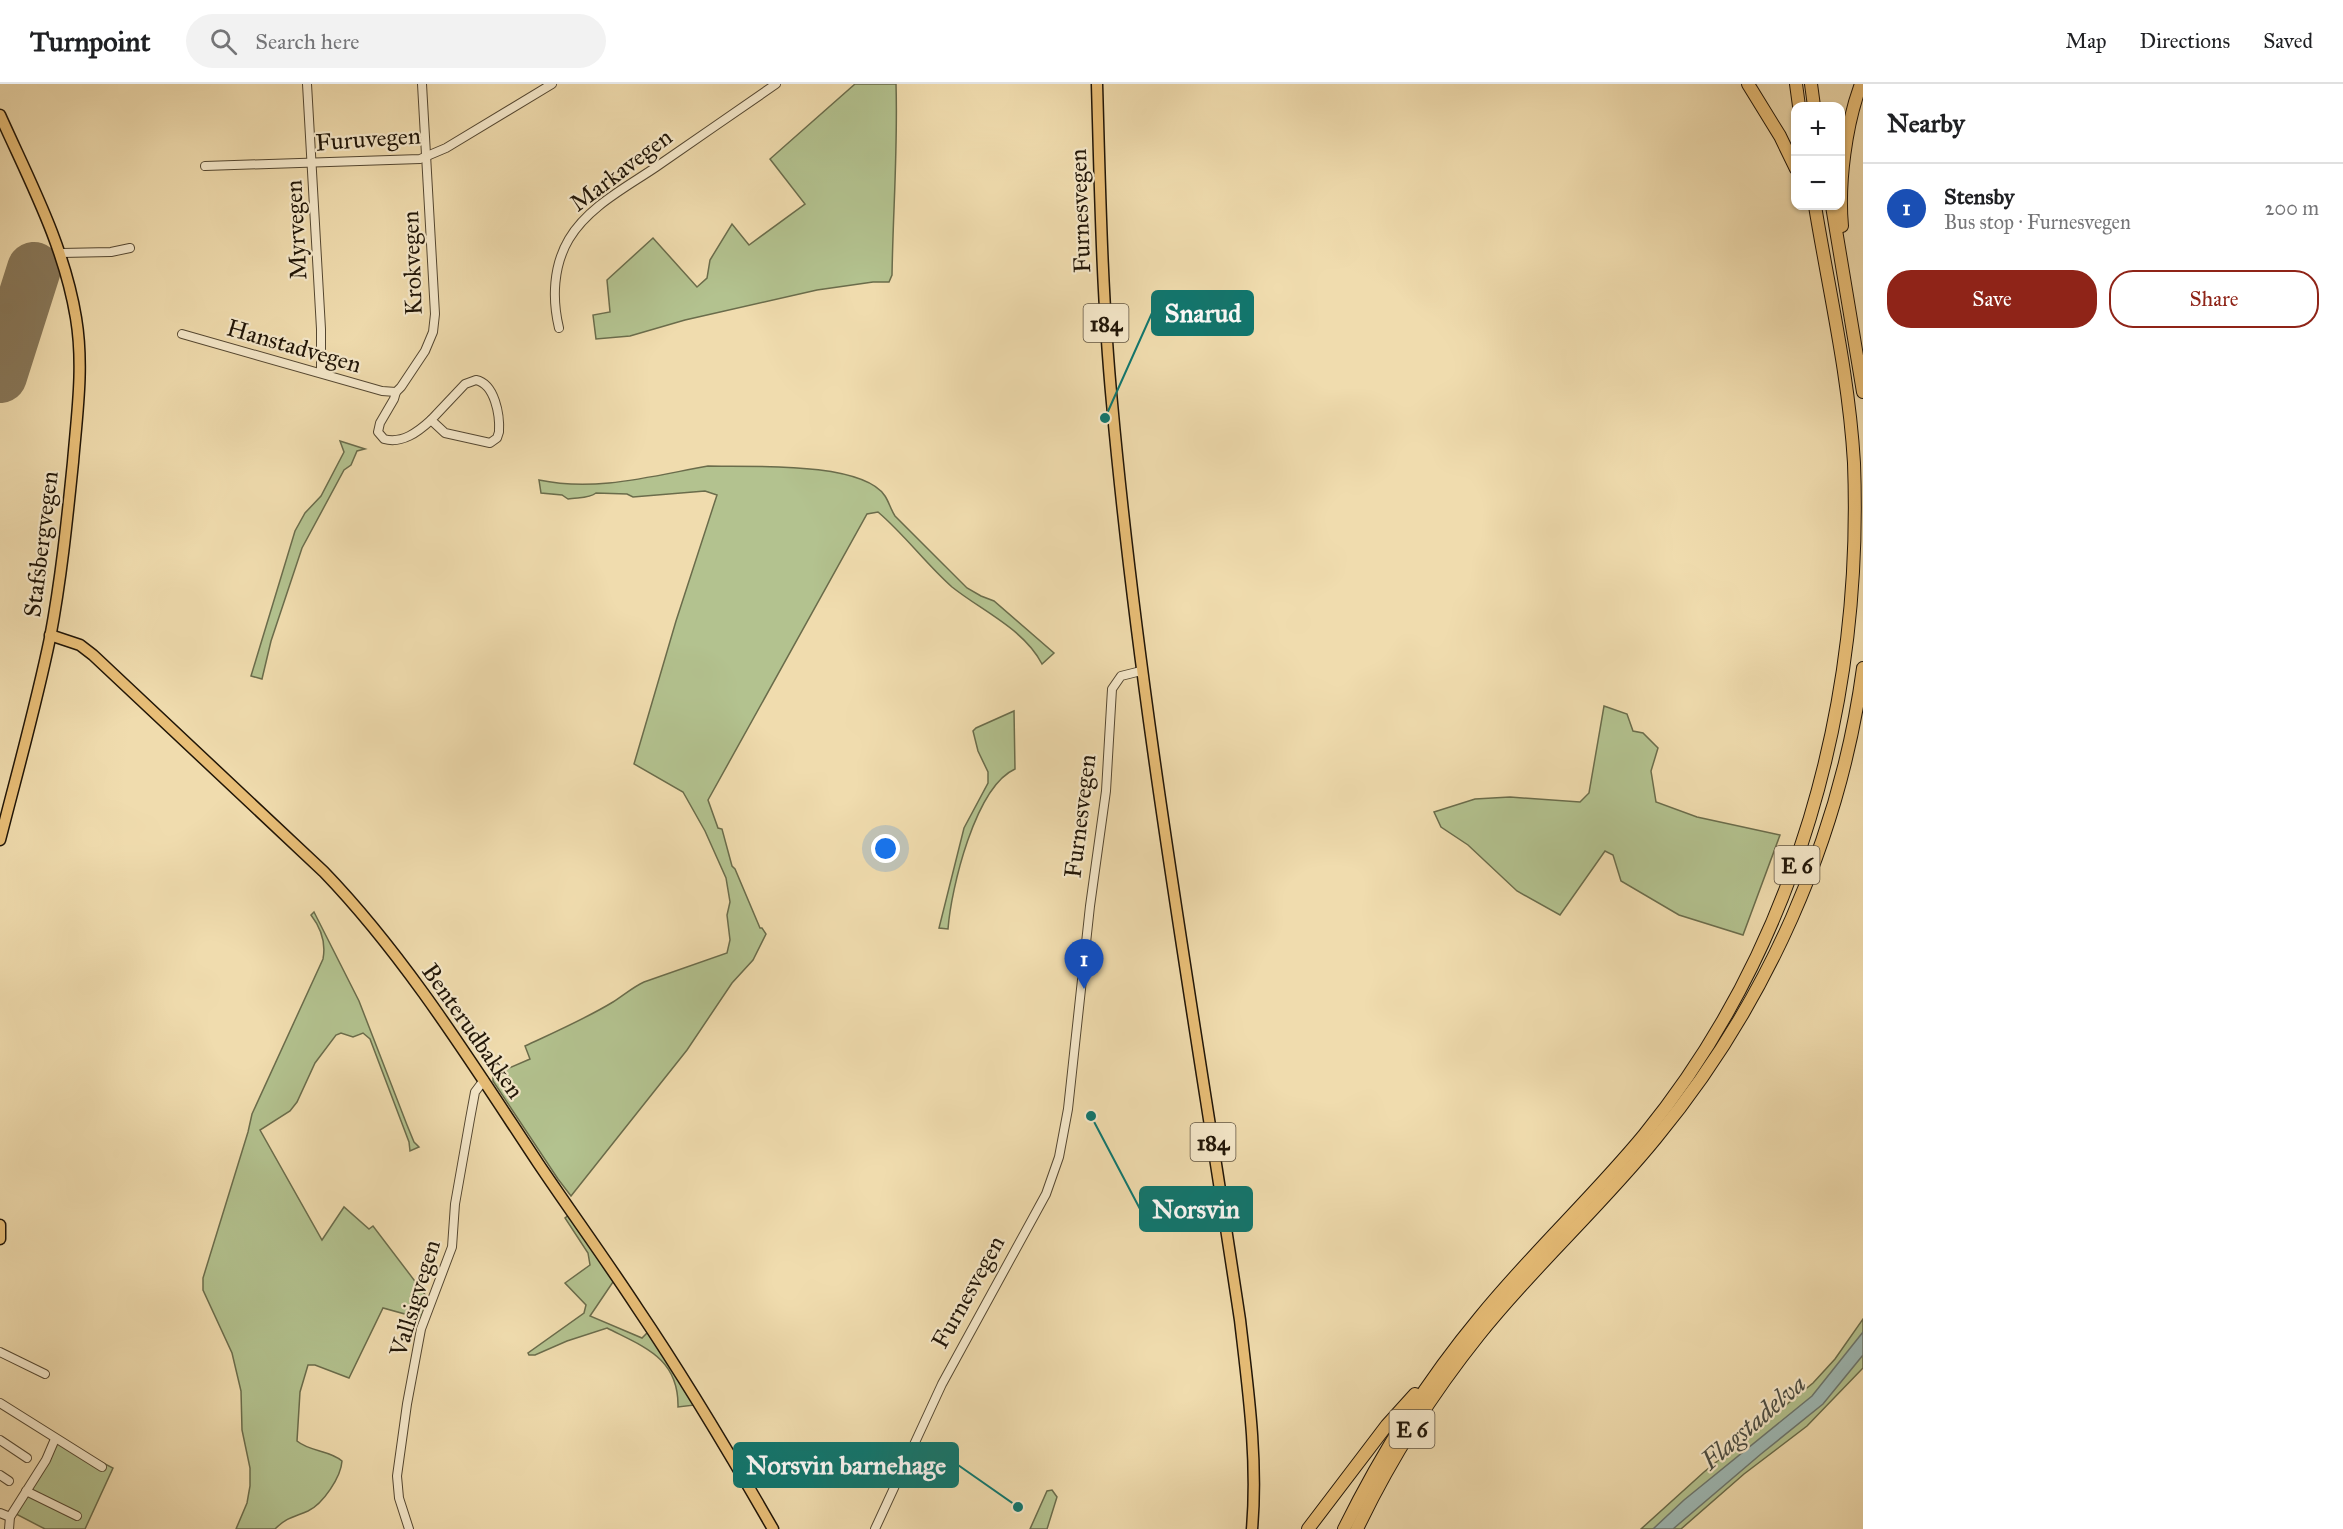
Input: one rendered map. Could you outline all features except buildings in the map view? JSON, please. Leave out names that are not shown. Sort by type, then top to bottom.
[{"type":"highway","points":[[1748,84],[1791,159]]},
{"type":"highway","points":[[1796,84],[1798,102]]},
{"type":"highway","points":[[1811,84],[1813,102]]},
{"type":"highway","points":[[1839,248],[1845,152],[1861,84]]},
{"type":"highway","name":"E 6","points":[[1810,210],[1819,230]]},
{"type":"highway","name":"E 6","points":[[1308,1529],[1387,1425],[1439,1370],[1503,1290],[1625,1158],[1691,1072],[1729,1011],[1762,948],[1803,848],[1825,779],[1840,709],[1851,638],[1856,566],[1856,494],[1851,423],[1816,210]]},
{"type":"highway","points":[[1833,210],[1863,392]]},
{"type":"highway","name":"E 6","points":[[1357,1529],[1381,1482],[1417,1422],[1472,1344],[1503,1306],[1610,1193],[1658,1137],[1701,1080],[1740,1018],[1775,954],[1817,853],[1839,783],[1856,712],[1863,668]]},
{"type":"highway","name":"E 6","points":[[1344,1529],[1389,1446],[1439,1370]]},
{"type":"main road","name":"Furnesvegen","points":[[1097,84],[1104,297],[1112,401],[1141,671]]},
{"type":"main road","name":"Stafsbergvegen","points":[[0,115],[49,220],[61,253],[76,318],[80,354],[79,398],[69,500],[50,635],[36,701],[0,840]]},
{"type":"main road","name":"Benterudbakken","points":[[50,635],[80,645],[93,655],[206,759],[339,888],[383,941],[484,1080],[673,1361],[773,1529]]},
{"type":"main road","name":"184","points":[[1141,671],[1240,1320],[1253,1462],[1252,1529]]},
{"type":"main road","points":[[0,1225],[0,1239]]},
{"type":"street","name":"Myrvegen","points":[[307,84],[321,329],[321,373]]},
{"type":"street","name":"Krokvegen","points":[[422,84],[435,314],[433,332],[422,357],[396,392],[380,423],[378,432],[381,437],[391,441],[404,439],[431,420],[465,384],[472,381],[483,382],[491,389],[499,432],[494,441],[488,444],[445,433],[431,420]]},
{"type":"street","name":"Furuvegen","points":[[205,166],[406,160],[426,157],[446,148],[552,84]]},
{"type":"street","name":"Markavegen","points":[[559,328],[554,294],[557,267],[565,246],[581,222],[613,196],[776,84]]},
{"type":"street","points":[[61,253],[111,252],[130,248]]},
{"type":"street","name":"Hanstadvegen","points":[[182,334],[382,391],[396,392]]},
{"type":"street","name":"Furnesvegen","points":[[875,1529],[942,1384],[1046,1194],[1054,1174],[1069,1098],[1090,906],[1106,791],[1112,689],[1121,676],[1141,671]]},
{"type":"street","name":"Vallsigvegen","points":[[409,1529],[399,1498],[397,1476],[407,1404],[421,1329],[450,1256],[455,1204],[470,1119],[476,1092],[484,1080]]},
{"type":"street","points":[[0,1352],[45,1374]]},
{"type":"street","points":[[0,1403],[102,1467]]},
{"type":"street","points":[[9,1529],[9,1517],[46,1460],[54,1439]]},
{"type":"street","points":[[0,1440],[27,1458]]},
{"type":"street","points":[[0,1475],[9,1481]]},
{"type":"street","points":[[26,1491],[77,1516]]},
{"type":"street","points":[[0,1513],[9,1517]]},
{"type":"green space","points":[[855,84],[896,84],[892,275],[889,282],[817,290],[685,320],[630,336],[596,339],[593,315],[610,312],[607,280],[653,238],[697,287],[707,278],[710,260],[732,224],[749,245],[805,204],[770,159]]},
{"type":"green space","points":[[340,441],[365,449],[357,451],[351,465],[344,470],[302,548],[271,641],[262,679],[251,676],[295,531],[305,513],[321,496],[344,452]]},
{"type":"green space","points":[[708,466],[802,468],[829,471],[872,485],[885,496],[895,516],[967,588],[994,601],[1054,653],[1042,664],[1025,641],[1002,621],[952,587],[878,512],[867,514],[708,800],[718,828],[722,829],[732,866],[760,928],[766,934],[753,960],[732,983],[687,1050],[571,1196],[493,1081],[493,1075],[530,1059],[525,1046],[592,1014],[640,984],[727,953],[730,940],[727,915],[730,902],[726,878],[705,831],[683,792],[634,764],[676,621],[717,495],[705,491],[633,497],[627,494],[596,493],[586,497],[568,499],[562,495],[541,493],[539,480],[560,483],[603,483]]},
{"type":"green space","points":[[1604,706],[1627,714],[1633,731],[1643,733],[1658,748],[1651,771],[1656,802],[1697,817],[1780,835],[1743,935],[1679,915],[1621,881],[1613,855],[1605,851],[1560,915],[1517,891],[1468,845],[1441,827],[1434,812],[1475,799],[1510,797],[1580,802],[1589,793]]},
{"type":"green space","points":[[1014,711],[1015,769],[1001,779],[988,796],[977,817],[960,866],[948,929],[939,928],[964,828],[988,783],[988,772],[978,751],[973,731]]},
{"type":"green space","points":[[314,912],[359,1001],[407,1125],[414,1142],[419,1147],[410,1151],[409,1142],[370,1039],[363,1033],[353,1037],[341,1033],[336,1035],[315,1063],[297,1102],[290,1111],[260,1130],[322,1240],[344,1207],[369,1229],[373,1226],[430,1301],[423,1319],[383,1308],[349,1378],[315,1365],[308,1365],[300,1392],[297,1441],[342,1461],[335,1482],[314,1507],[287,1520],[275,1529],[236,1529],[247,1503],[250,1486],[250,1468],[242,1430],[241,1391],[232,1353],[203,1290],[203,1278],[252,1114],[323,959],[322,936],[311,915]]},
{"type":"green space","points":[[569,1215],[615,1279],[590,1316],[642,1338],[649,1331],[695,1405],[678,1407],[677,1390],[666,1365],[646,1348],[607,1328],[567,1341],[535,1355],[529,1355],[528,1353],[584,1313],[586,1305],[565,1283],[590,1265],[588,1253],[565,1218]]},
{"type":"green space","points":[[1863,1319],[1863,1368],[1807,1426],[1744,1474],[1681,1529],[1641,1529],[1704,1472],[1813,1383],[1835,1359]]},
{"type":"green space","points":[[57,1439],[113,1468],[85,1529],[45,1529],[16,1514]]},
{"type":"green space","points":[[1052,1490],[1057,1497],[1047,1529],[1030,1529],[1047,1491]]},
{"type":"water","points":[[1863,1332],[1863,1355],[1823,1404],[1673,1529],[1653,1529],[1684,1500],[1812,1396]]},
{"type":"runway","points":[[0,376],[34,269]]},
{"type":"place","name":"Snarud","points":[[1105,418]]},
{"type":"place","name":"Stensby","points":[[1084,989]]},
{"type":"place","name":"Norsvin","points":[[1091,1116]]},
{"type":"place","name":"Norsvin barnehage","points":[[1018,1507]]},
{"type":"water label","name":"Flagstadelva","points":[[1753,1422]]}]
